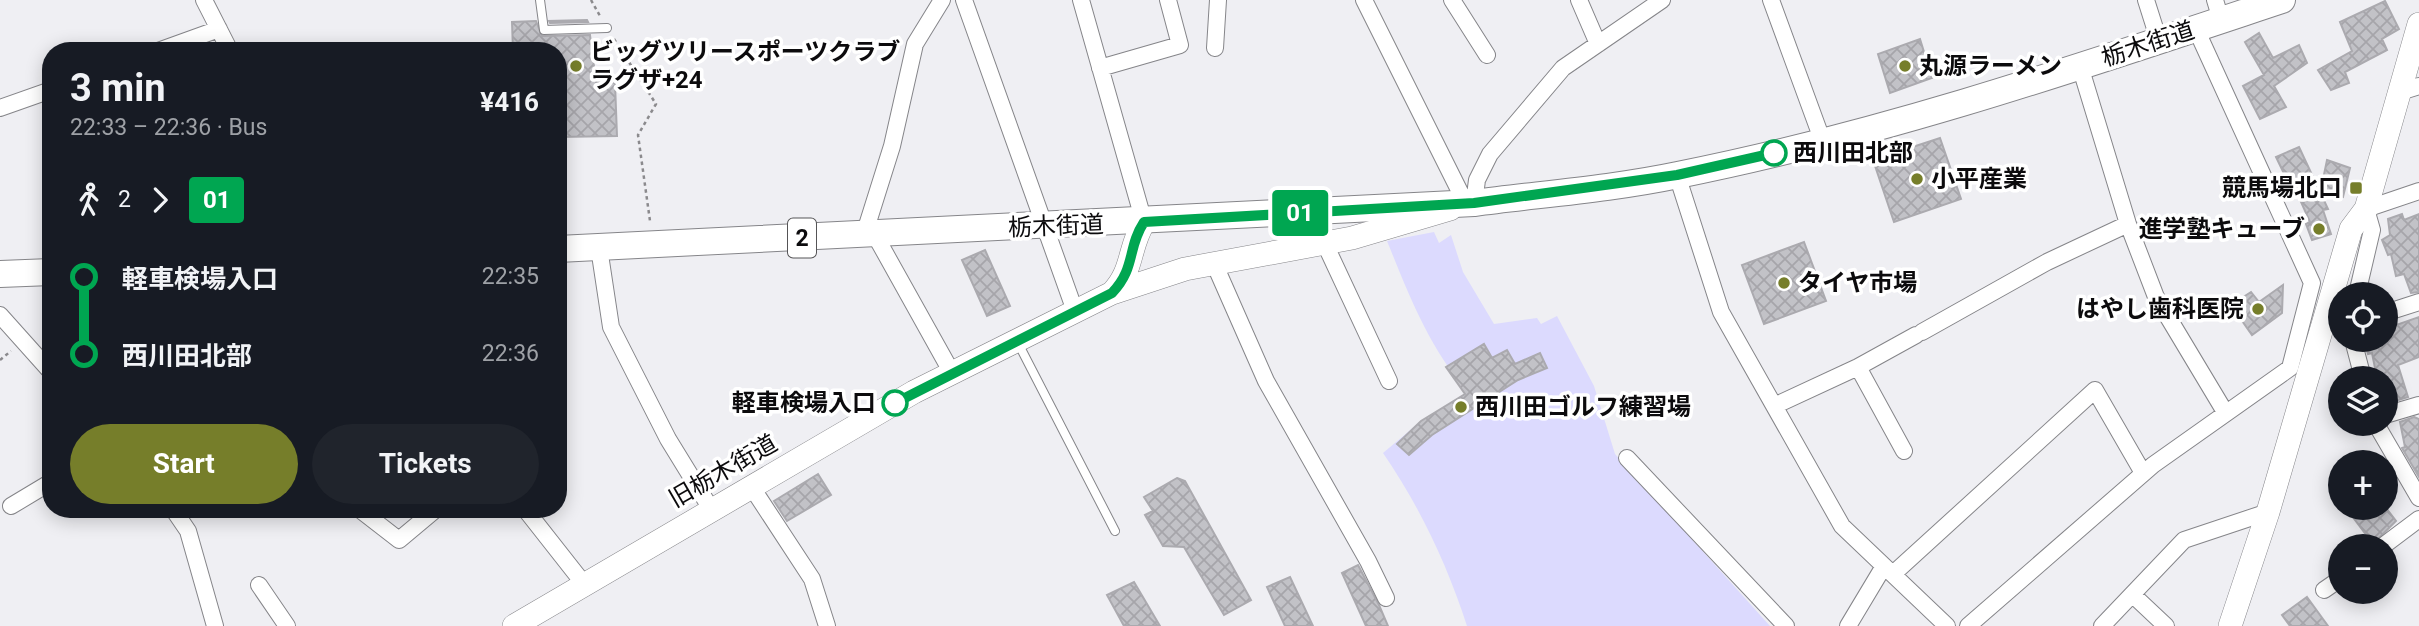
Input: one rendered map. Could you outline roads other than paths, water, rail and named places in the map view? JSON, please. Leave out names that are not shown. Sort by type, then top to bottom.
[{"type":"main road","name":"栃木街道","points":[[567,249],[1470,204],[1677,175],[1823,142],[1930,113],[2196,29],[2218,10],[2282,0]]},
{"type":"main road","points":[[2230,626],[2268,512],[2324,313],[2351,229],[2366,209],[2410,89],[2419,24]]},
{"type":"main road","name":"旧栃木街道","points":[[514,626],[711,509],[952,373],[1075,312],[1119,286],[1185,269],[1325,244],[1470,204]]},
{"type":"main road","points":[[1119,286],[1133,244],[1144,222]]},
{"type":"main road","points":[[1098,224],[1118,240],[1125,261],[1119,286]]},
{"type":"main road","points":[[1119,286],[1186,261],[1314,237],[1325,244]]},
{"type":"main road","points":[[0,274],[42,272]]},
{"type":"street","points":[[204,0],[226,42]]},
{"type":"street","points":[[942,0],[915,44],[869,235],[952,373]]},
{"type":"street","points":[[964,0],[1075,312]]},
{"type":"street","points":[[1080,0],[1144,222]]},
{"type":"street","points":[[1100,68],[1180,45],[1168,0]]},
{"type":"street","points":[[1215,48],[1218,0]]},
{"type":"street","points":[[1452,0],[1487,55]]},
{"type":"street","points":[[1579,0],[1598,44]]},
{"type":"street","points":[[1470,204],[1477,180],[1490,154],[1563,68],[1662,0]]},
{"type":"street","points":[[1771,0],[1823,142]]},
{"type":"street","points":[[2146,0],[2159,41]]},
{"type":"street","points":[[1371,3],[1470,204]]},
{"type":"street","points":[[183,42],[219,29]]},
{"type":"street","points":[[1968,626],[2143,473],[2290,368],[2324,313],[2196,29]]},
{"type":"street","points":[[2080,66],[2128,224],[2156,297],[2225,412]]},
{"type":"street","points":[[0,108],[42,93]]},
{"type":"street","points":[[1677,175],[1721,312],[1842,526],[1947,626]]},
{"type":"street","points":[[2360,282],[2372,230],[2366,209],[2419,191]]},
{"type":"street","points":[[1774,406],[1858,368],[2047,262],[2128,224]]},
{"type":"street","points":[[1325,244],[1389,381]]},
{"type":"street","points":[[599,248],[611,327],[668,439],[711,509]]},
{"type":"street","points":[[1214,264],[1266,381],[1368,561],[1386,598]]},
{"type":"street","points":[[2398,309],[2419,302]]},
{"type":"street","points":[[0,315],[42,362]]},
{"type":"street","points":[[1858,368],[1904,451]]},
{"type":"street","points":[[1848,626],[1888,570],[2095,390],[2143,473]]},
{"type":"street","points":[[2398,411],[2419,405]]},
{"type":"street","points":[[2383,436],[2419,498]]},
{"type":"street","points":[[1627,458],[1786,626]]},
{"type":"street","points":[[751,486],[812,579],[827,626]]},
{"type":"street","points":[[11,506],[42,487]]},
{"type":"street","points":[[2102,626],[2184,540],[2268,512]]},
{"type":"street","points":[[179,518],[188,531],[215,626]]},
{"type":"street","points":[[371,518],[399,540],[425,518]]},
{"type":"street","points":[[532,518],[584,584]]},
{"type":"street","points":[[2398,535],[2419,519]]},
{"type":"street","points":[[259,585],[287,626]]},
{"type":"street","points":[[2324,590],[2328,587]]},
{"type":"street","points":[[2133,595],[2166,626]]},
{"type":"lane","points":[[540,0],[544,30],[607,28]]},
{"type":"lane","points":[[1016,341],[1115,531]]},
{"type":"place","name":"ビッグツリースポーツクラブ ラグザ+24","points":[[576,66]]},
{"type":"place","name":"丸源ラーメン","points":[[1905,66]]},
{"type":"place","name":"西川田北部","points":[[1774,153]]},
{"type":"place","name":"小平産業","points":[[1917,179]]},
{"type":"place","name":"競馬場北口","points":[[2356,188]]},
{"type":"place","name":"進学塾キューブ","points":[[2319,229]]},
{"type":"place","name":"タイヤ市場","points":[[1784,283]]},
{"type":"place","name":"はやし歯科医院","points":[[2258,309]]},
{"type":"place","name":"軽車検場入口","points":[[895,403]]},
{"type":"place","name":"西川田ゴルフ練習場","points":[[1461,407]]}]
